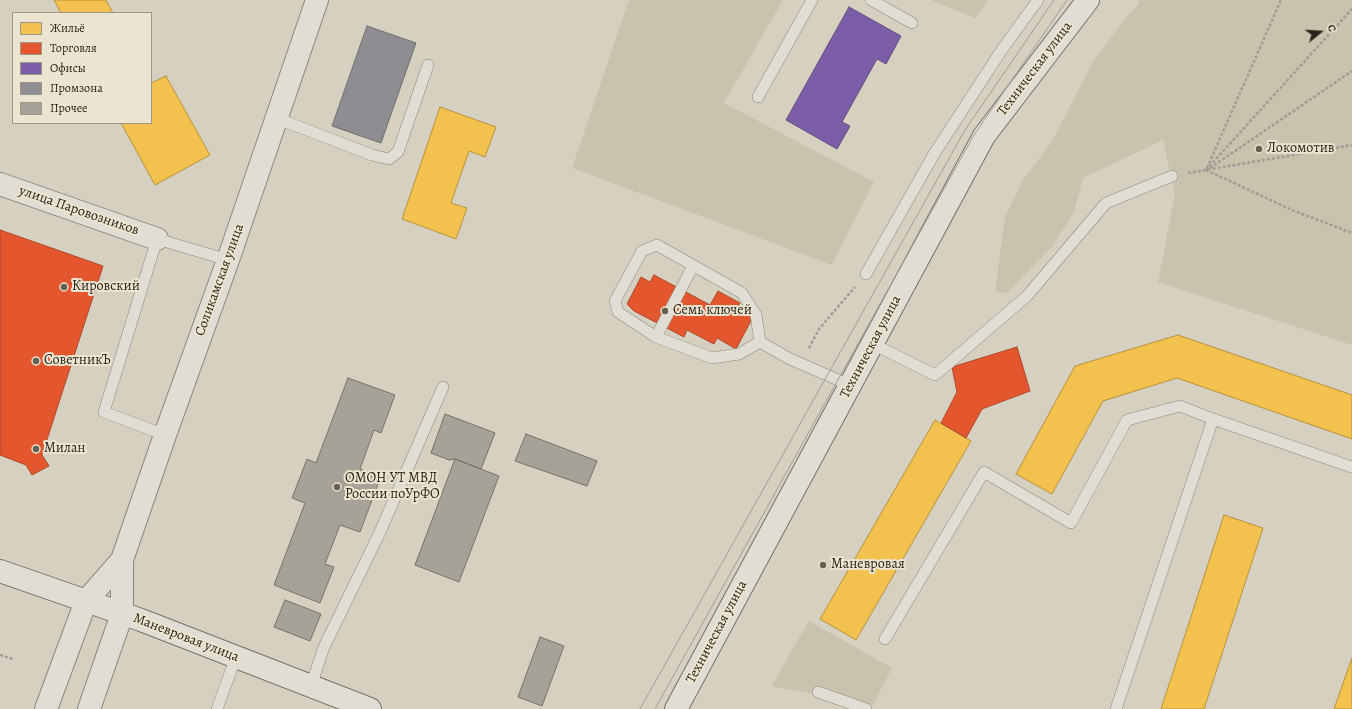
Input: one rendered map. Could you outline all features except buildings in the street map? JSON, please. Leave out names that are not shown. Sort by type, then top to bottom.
[{"type":"street","name":"Соликамская улица","points":[[89,709],[122,614],[122,560],[164,435],[228,260],[317,0]]},
{"type":"street","name":"Техническая улица","points":[[676,709],[984,136],[1088,0]]},
{"type":"street","name":"улица Паровозников","points":[[0,184],[158,238]]},
{"type":"street","name":"Соликамская улица","points":[[46,709],[86,601],[122,560]]},
{"type":"street","name":"Маневровая улица","points":[[0,571],[236,656],[370,709]]},
{"type":"lane","points":[[758,97],[812,0]]},
{"type":"lane","points":[[871,0],[912,23]]},
{"type":"lane","points":[[866,274],[934,154],[1001,51],[1038,0]]},
{"type":"lane","points":[[276,118],[372,155],[389,159],[398,152],[428,65]]},
{"type":"lane","points":[[872,344],[934,375],[1027,296],[1106,203],[1172,176]]},
{"type":"lane","points":[[164,435],[104,412],[158,238],[228,260]]},
{"type":"lane","points":[[656,245],[742,293],[756,315],[760,342],[739,354],[712,358],[656,337],[618,312],[615,301],[642,251],[656,245]]},
{"type":"lane","points":[[656,337],[693,266]]},
{"type":"lane","points":[[760,342],[801,363],[850,385]]},
{"type":"lane","points":[[311,686],[324,647],[380,532],[443,387]]},
{"type":"lane","points":[[884,640],[984,472],[1071,523],[1127,420],[1180,406],[1213,419],[1352,467]]},
{"type":"lane","points":[[1116,709],[1213,419]]},
{"type":"lane","points":[[217,709],[236,656]]},
{"type":"lane","points":[[818,692],[866,709]]},
{"type":"path","points":[[1206,170],[1281,0]]},
{"type":"path","points":[[1206,170],[1352,9]]},
{"type":"path","points":[[1206,170],[1352,71]]},
{"type":"path","points":[[1172,176],[1352,145]]},
{"type":"path","points":[[1206,170],[1292,210],[1352,233]]},
{"type":"path","points":[[801,363],[819,330],[866,274]]},
{"type":"path","points":[[0,655],[13,659]]},
{"type":"shaded area","points":[[629,0],[783,0],[724,103],[874,182],[832,265],[572,168]]},
{"type":"shaded area","points":[[931,0],[988,0],[975,18]]},
{"type":"shaded area","name":"Локомотив","points":[[1138,0],[1352,0],[1352,345],[1158,282],[1175,194],[1163,140],[1083,178],[1074,212],[1052,247],[1007,293],[995,292],[1005,217],[1023,180],[1051,143],[1092,63],[1129,14],[1139,4]]},
{"type":"shaded area","points":[[809,621],[892,668],[873,705],[771,686]]},
{"type":"tram line","points":[[640,709],[965,130],[1054,0]]},
{"type":"tram line","points":[[655,709],[974,135],[1067,0]]},
{"type":"place","name":"Локомотив","points":[[1259,149]]},
{"type":"place","name":"Кировский","points":[[64,287]]},
{"type":"place","name":"Семь ключей","points":[[665,311]]},
{"type":"place","name":"СоветникЪ","points":[[36,361]]},
{"type":"place","name":"Милан","points":[[36,449]]},
{"type":"place","name":"ОМОН УТ МВД России поУрФО","points":[[337,487]]},
{"type":"place","name":"Маневровая","points":[[823,565]]}]
